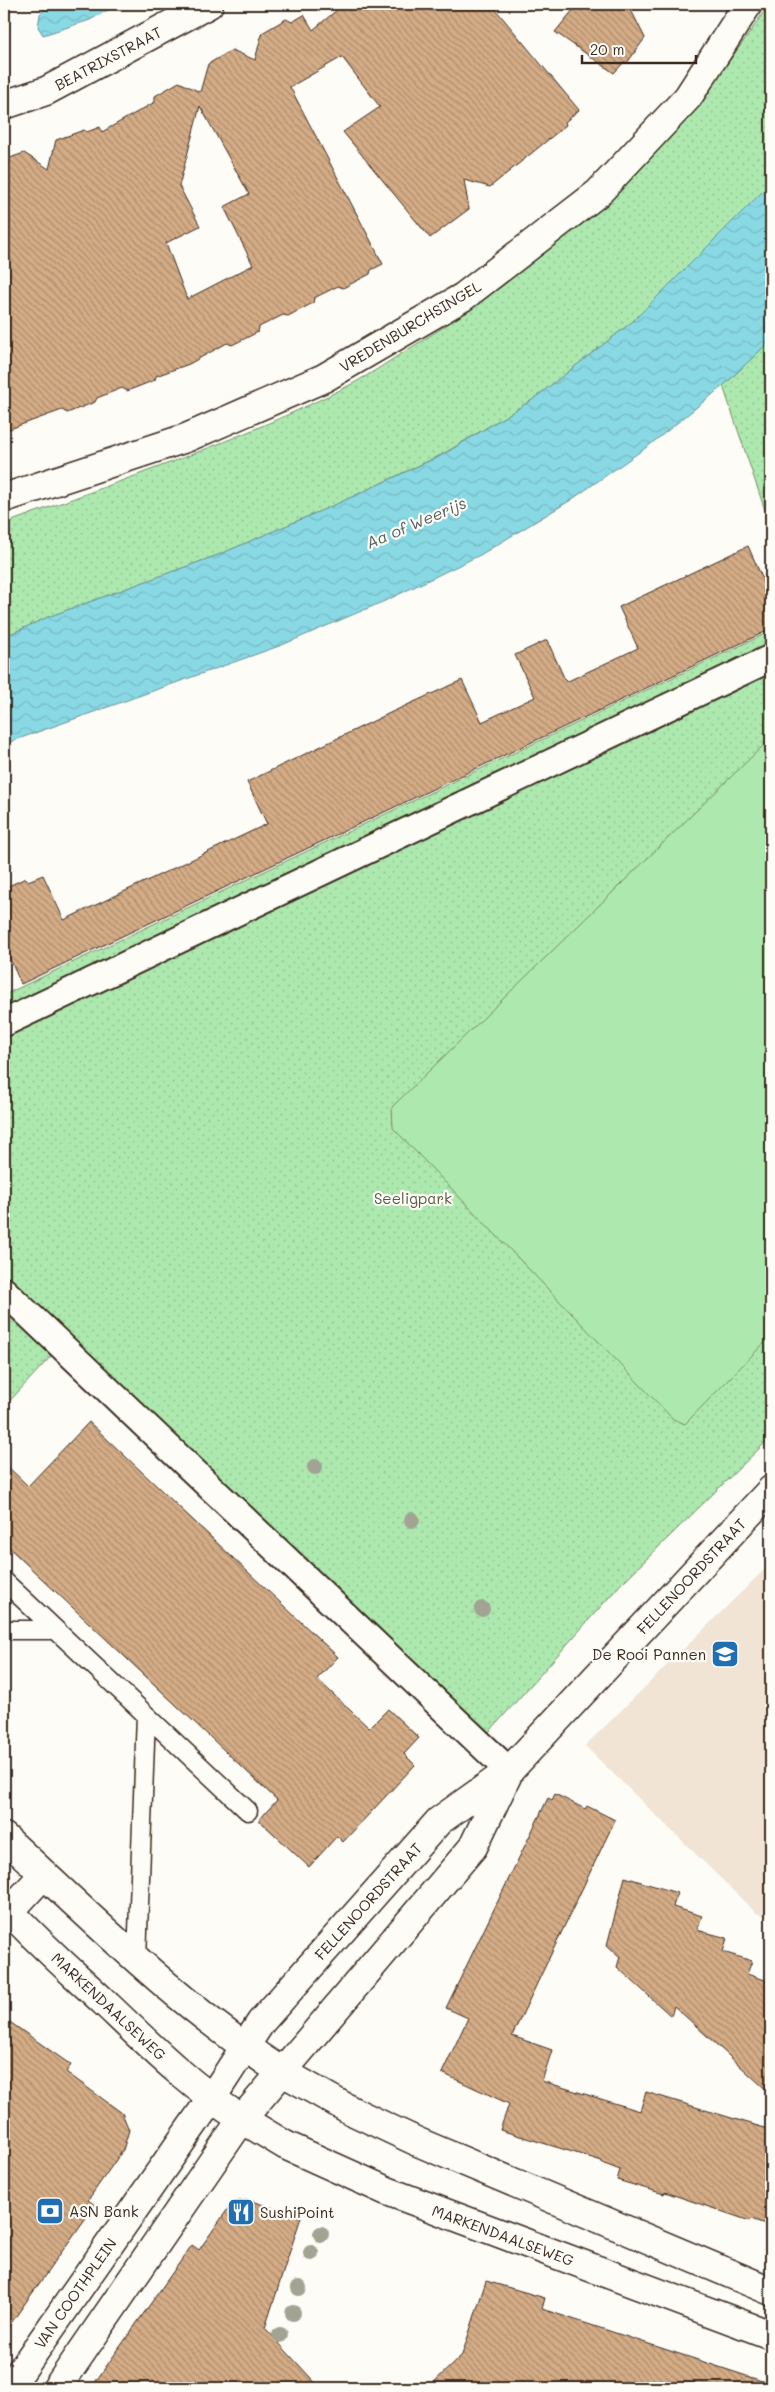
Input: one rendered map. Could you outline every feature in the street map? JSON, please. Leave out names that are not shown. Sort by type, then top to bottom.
[{"type":"street","name":"BEATRIXSTRAAT","points":[[4,105],[46,91],[209,4]]},
{"type":"street","name":"VREDENBURCHSINGEL","points":[[4,498],[195,435],[324,378],[463,297],[604,186],[688,97],[748,4]]},
{"type":"street","points":[[4,1023],[771,658]]},
{"type":"street","points":[[4,1291],[509,1771]]},
{"type":"street","name":"FELLENOORDSTRAAT","points":[[244,2047],[261,2022],[438,1821],[509,1771],[771,1490]]},
{"type":"street","name":"FELLENOORDSTRAAT","points":[[281,2071],[473,1847],[509,1771]]},
{"type":"street","points":[[4,1837],[136,1959],[244,2047],[281,2071],[352,2111],[418,2142],[771,2291]]},
{"type":"street","name":"MARKENDAALSEWEG","points":[[44,1874],[7,1908],[144,2040],[211,2099],[285,2145],[387,2191],[771,2335]]},
{"type":"street","points":[[211,2099],[244,2047]]},
{"type":"street","points":[[57,2388],[242,2118],[281,2071]]},
{"type":"street","name":"VAN COOTHPLEIN","points":[[9,2388],[211,2099]]},
{"type":"lane","points":[[4,1581],[248,1812]]},
{"type":"lane","points":[[4,1630],[56,1630]]},
{"type":"lane","points":[[136,1959],[146,1715]]},
{"type":"shaded area","name":"De Rooi Pannen","points":[[771,1563],[771,1918],[756,1913],[585,1746]]},
{"type":"green space","points":[[769,4],[771,4],[771,183],[632,322],[532,400],[443,454],[339,503],[218,555],[48,617],[4,637],[4,524],[224,442],[310,405],[352,384],[464,313],[564,237],[654,151],[734,55]]},
{"type":"green space","points":[[771,340],[771,528],[723,386]]},
{"type":"green space","name":"Seeligpark","points":[[771,631],[771,1437],[620,1585],[489,1732],[477,1721],[462,1738],[54,1353],[4,1407],[4,995]]},
{"type":"green space","points":[[771,738],[771,1336],[685,1424],[673,1419],[393,1128],[392,1107]]},
{"type":"water","points":[[49,4],[118,4],[90,20],[43,35],[38,27],[40,14]]},
{"type":"water","name":"Aa of Weerijs","points":[[771,183],[771,340],[723,386],[651,444],[571,500],[480,555],[387,600],[282,645],[4,744],[4,637],[48,617],[218,555],[339,503],[444,454],[532,400],[632,322]]},
{"type":"building","points":[[344,4],[491,4],[579,110],[565,122],[566,125],[490,187],[464,180],[469,209],[430,238],[343,132],[380,107],[342,57],[290,87],[383,264],[371,270],[370,274],[343,288],[338,286],[314,298],[313,303],[288,316],[283,315],[259,327],[258,332],[232,345],[227,343],[189,364],[156,376],[155,380],[127,391],[122,388],[97,398],[95,402],[67,413],[62,410],[4,431],[4,160],[24,153],[49,169],[56,140],[84,130],[87,132],[100,127],[102,132],[155,102],[155,96],[179,82],[200,92],[208,64],[232,50],[255,60],[262,33],[286,19],[292,22],[304,15],[313,30]],"holes":[[[200,106],[249,194],[224,207],[253,265],[187,299],[166,243],[200,226],[179,186]]]},
{"type":"building","points":[[578,4],[628,4],[645,38],[627,63],[624,62],[614,73],[555,32]]},
{"type":"building","points":[[748,546],[771,598],[771,629],[21,984],[4,945],[4,888],[26,878],[28,881],[43,875],[64,920],[267,824],[247,782],[392,712],[462,680],[482,722],[535,697],[515,655],[547,640],[566,682],[638,648],[619,607]]},
{"type":"building","points":[[89,1422],[338,1657],[317,1679],[369,1728],[388,1709],[419,1738],[404,1754],[415,1765],[343,1842],[337,1836],[309,1867],[259,1820],[277,1800],[4,1543],[4,1463],[28,1486]]},
{"type":"building","points":[[555,1794],[585,1809],[587,1806],[615,1820],[512,2036],[552,2050],[542,2081],[640,2111],[646,2092],[771,2130],[771,2226],[751,2219],[750,2221],[665,2192],[664,2194],[617,2180],[620,2170],[602,2163],[602,2161],[500,2130],[509,2104],[442,2073],[468,2018],[446,2008],[548,1798],[552,1800]]},
{"type":"building","points":[[625,1877],[677,1893],[673,1907],[702,1916],[697,1930],[727,1938],[723,1952],[752,1961],[747,1974],[771,1982],[771,2094],[674,2006],[671,2016],[617,1967],[620,1957],[607,1945]]},
{"type":"building","points":[[4,2018],[71,2065],[66,2072],[122,2113],[129,2130],[123,2150],[88,2200],[95,2205],[4,2333]]},
{"type":"building","points":[[248,2200],[301,2217],[265,2328],[320,2388],[91,2388],[192,2245],[199,2250],[230,2206],[239,2201]]},
{"type":"building","points":[[486,2281],[545,2298],[542,2309],[765,2382],[764,2388],[428,2388],[462,2355]]},
{"type":"place","name":"De Rooi Pannen","points":[[725,1654]]},
{"type":"place","name":"ASN Bank","points":[[50,2211]]},
{"type":"place","name":"SushiPoint","points":[[241,2212]]}]
